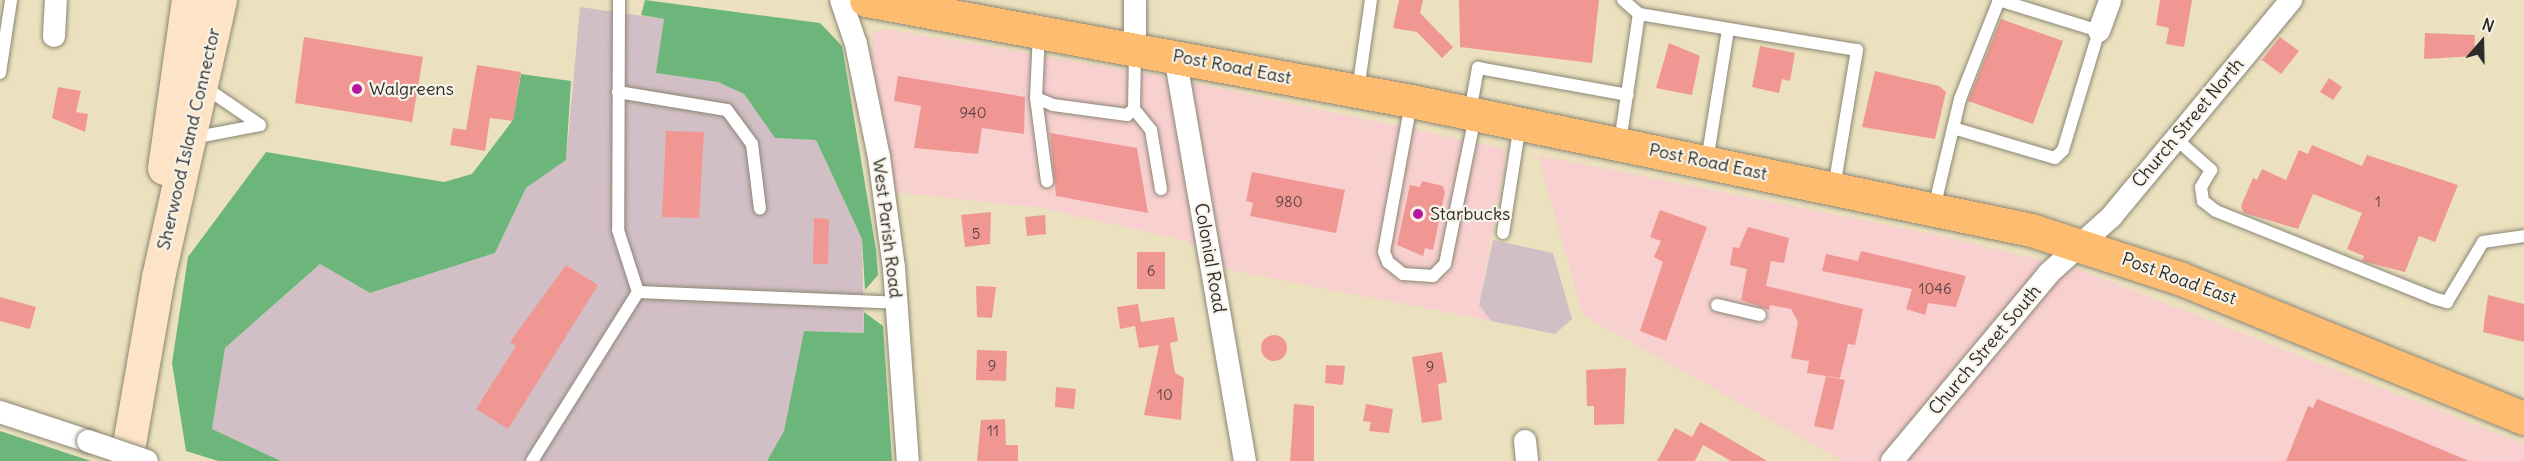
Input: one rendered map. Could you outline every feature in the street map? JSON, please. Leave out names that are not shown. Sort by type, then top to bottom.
[{"type":"main road","name":"Sherwood Island Connector","points":[[158,277],[161,194],[188,0]]},
{"type":"main road","name":"Sherwood Island Connector","points":[[126,461],[158,277],[191,138],[220,0]]},
{"type":"main road","name":"Post Road East","points":[[866,0],[941,6],[1039,30],[1411,101],[1834,187],[1934,208],[2083,244],[2223,295],[2524,418]]},
{"type":"street","points":[[54,36],[56,0]]},
{"type":"street","name":"West Parish Road","points":[[841,0],[856,44],[879,157],[897,303],[908,461]]},
{"type":"street","points":[[1135,0],[1135,48]]},
{"type":"street","points":[[2099,31],[2110,0]]},
{"type":"street","name":"Church Street North","points":[[2083,244],[2291,0]]},
{"type":"street","name":"Colonial Road","points":[[1175,56],[1245,461]]},
{"type":"street","name":"Church Street South","points":[[1892,461],[2049,273],[2083,244]]},
{"type":"street","points":[[0,412],[147,461]]},
{"type":"lane","points":[[0,73],[11,0]]},
{"type":"lane","points":[[532,461],[638,292],[618,230],[619,0]]},
{"type":"lane","points":[[1358,91],[1371,0]]},
{"type":"lane","points":[[1623,0],[1639,14],[1857,50],[1834,187]]},
{"type":"lane","points":[[1934,208],[1953,128],[1999,0],[2099,31],[2063,150],[2055,158],[1953,128]]},
{"type":"lane","points":[[1620,144],[1639,14]]},
{"type":"lane","points":[[1039,30],[1036,98],[1047,181]]},
{"type":"lane","points":[[1707,161],[1728,30]]},
{"type":"lane","points":[[1135,48],[1134,109],[1151,130],[1161,189]]},
{"type":"lane","points":[[1411,101],[1384,252],[1394,269],[1433,276],[1449,252],[1473,114],[1478,68],[1628,95]]},
{"type":"lane","points":[[191,138],[260,125],[202,85]]},
{"type":"lane","points":[[618,92],[727,110],[752,144],[760,209]]},
{"type":"lane","points":[[1036,98],[1053,105],[1127,115],[1134,109]]},
{"type":"lane","points":[[1503,233],[1520,124]]},
{"type":"lane","points":[[2174,137],[2211,170],[2201,187],[2203,201],[2216,211],[2447,302],[2483,242],[2524,236]]},
{"type":"lane","points":[[638,292],[897,303]]},
{"type":"lane","points":[[1717,305],[1760,315]]},
{"type":"shaded area","points":[[580,7],[664,19],[657,73],[718,82],[744,94],[775,138],[816,140],[862,239],[864,333],[804,331],[784,431],[767,461],[281,461],[212,429],[225,348],[320,264],[370,293],[495,253],[526,188],[566,160]]},
{"type":"shaded area","points":[[885,29],[1156,75],[1507,149],[1479,305],[1491,321],[1226,269],[1187,241],[1042,208],[895,192],[871,58],[873,32]]},
{"type":"shaded area","points":[[1538,155],[1932,234],[2081,270],[2524,444],[2524,461],[1843,461],[1583,315]]},
{"type":"shaded area","points":[[1493,240],[1553,253],[1572,319],[1555,334],[1491,321],[1479,305]]},
{"type":"green space","points":[[645,0],[820,23],[842,46],[876,250],[878,275],[865,290],[862,239],[816,140],[775,138],[744,94],[718,82],[656,73],[664,19],[641,15]]},
{"type":"green space","points":[[521,74],[571,81],[566,160],[526,188],[495,253],[370,293],[320,264],[225,348],[212,429],[281,461],[218,461],[186,451],[172,363],[188,257],[266,152],[444,182],[472,174],[513,120]]},
{"type":"green space","points":[[864,312],[883,326],[892,461],[767,461],[784,431],[804,331],[864,333]]},
{"type":"green space","points":[[0,431],[91,461],[0,461]]},
{"type":"building","points":[[1399,0],[1423,0],[1420,13],[1453,47],[1442,58],[1417,32],[1393,28]]},
{"type":"building","points":[[1459,0],[1599,0],[1592,63],[1460,47]]},
{"type":"building","points":[[2160,0],[2192,0],[2184,47],[2166,44],[2169,28],[2156,25]]},
{"type":"building","points":[[2001,19],[2063,41],[2033,124],[1968,101]]},
{"type":"building","points":[[2425,33],[2475,35],[2474,56],[2424,59]]},
{"type":"building","name":"Walgreens","points":[[304,37],[423,57],[412,122],[295,103]]},
{"type":"building","points":[[2280,37],[2299,51],[2281,74],[2262,60]]},
{"type":"building","points":[[1669,43],[1700,56],[1692,95],[1656,88]]},
{"type":"building","points":[[1760,46],[1795,53],[1790,81],[1782,79],[1779,93],[1752,87]]},
{"type":"building","points":[[477,65],[521,72],[513,121],[490,118],[485,151],[450,145],[453,128],[466,130]]},
{"type":"building","points":[[1875,71],[1939,86],[1946,92],[1935,139],[1862,127]]},
{"type":"building","points":[[898,76],[1025,97],[1024,134],[982,128],[978,154],[914,148],[921,106],[894,101]]},
{"type":"building","points":[[2329,78],[2342,87],[2333,100],[2320,92]]},
{"type":"building","points":[[58,87],[81,91],[76,112],[88,114],[85,132],[52,118]]},
{"type":"building","points":[[666,131],[704,132],[699,218],[662,217]]},
{"type":"building","points":[[1050,133],[1137,148],[1148,213],[1056,196]]},
{"type":"building","points":[[2312,145],[2362,166],[2367,155],[2458,185],[2435,242],[2419,236],[2405,272],[2362,261],[2364,256],[2347,249],[2362,213],[2313,194],[2298,229],[2244,213],[2241,206],[2253,178],[2257,180],[2262,169],[2286,180],[2299,150],[2308,154]]},
{"type":"building","points":[[1252,172],[1345,190],[1336,233],[1250,216],[1253,203],[1246,201]]},
{"type":"building","points":[[1422,181],[1443,186],[1445,192],[1433,250],[1425,248],[1423,256],[1397,245],[1410,185],[1420,187]]},
{"type":"building","points":[[1660,210],[1707,227],[1666,341],[1640,331],[1663,262],[1654,257],[1661,241],[1650,237]]},
{"type":"building","points":[[991,212],[990,244],[965,247],[961,215]]},
{"type":"building","points":[[1045,215],[1046,234],[1027,236],[1025,217]]},
{"type":"building","points":[[814,218],[829,219],[828,264],[813,264]]},
{"type":"building","points":[[1748,227],[1789,238],[1784,263],[1771,261],[1766,286],[1863,309],[1855,345],[1848,344],[1840,378],[1807,373],[1809,361],[1791,358],[1798,322],[1791,309],[1770,305],[1769,310],[1741,300],[1747,269],[1730,265],[1733,247],[1739,248]]},
{"type":"building","points":[[1861,251],[1966,276],[1956,307],[1928,303],[1925,315],[1906,309],[1912,289],[1822,271],[1826,254],[1858,261]]},
{"type":"building","points":[[1137,252],[1165,252],[1165,289],[1137,289]]},
{"type":"building","points":[[566,265],[598,285],[508,429],[476,409],[516,346],[510,342]]},
{"type":"building","points":[[976,286],[996,287],[992,318],[977,317]]},
{"type":"building","points":[[2488,295],[2524,304],[2524,342],[2483,332]]},
{"type":"building","points":[[0,297],[36,307],[30,329],[0,321]]},
{"type":"building","points":[[1138,304],[1141,322],[1174,317],[1178,341],[1170,343],[1175,373],[1184,378],[1181,420],[1144,415],[1159,345],[1139,348],[1135,326],[1120,329],[1117,307]]},
{"type":"building","points":[[1274,335],[1283,339],[1287,348],[1283,357],[1274,361],[1265,357],[1261,348],[1265,339]]},
{"type":"building","points":[[977,350],[1007,351],[1006,381],[976,380]]},
{"type":"building","points":[[1442,352],[1447,382],[1438,384],[1442,420],[1422,423],[1412,357]]},
{"type":"building","points":[[1326,365],[1345,366],[1343,385],[1325,383]]},
{"type":"building","points":[[1626,368],[1624,424],[1594,425],[1594,406],[1587,406],[1586,370]]},
{"type":"building","points":[[1826,376],[1845,380],[1833,430],[1814,426]]},
{"type":"building","points":[[1056,387],[1076,389],[1074,409],[1055,407]]},
{"type":"building","points":[[2317,399],[2469,461],[2286,461],[2308,406],[2313,408]]},
{"type":"building","points":[[1294,404],[1314,406],[1314,461],[1290,461]]},
{"type":"building","points":[[1366,404],[1393,409],[1389,433],[1369,431],[1371,422],[1363,421]]},
{"type":"building","points":[[1005,419],[1006,445],[1018,445],[1018,461],[977,461],[981,420]]},
{"type":"building","points":[[1700,422],[1767,461],[1731,461],[1703,445],[1695,461],[1657,461],[1675,428],[1692,437]]},
{"type":"place","name":"Walgreens","points":[[357,89]]},
{"type":"place","name":"Starbucks","points":[[1418,214]]}]
